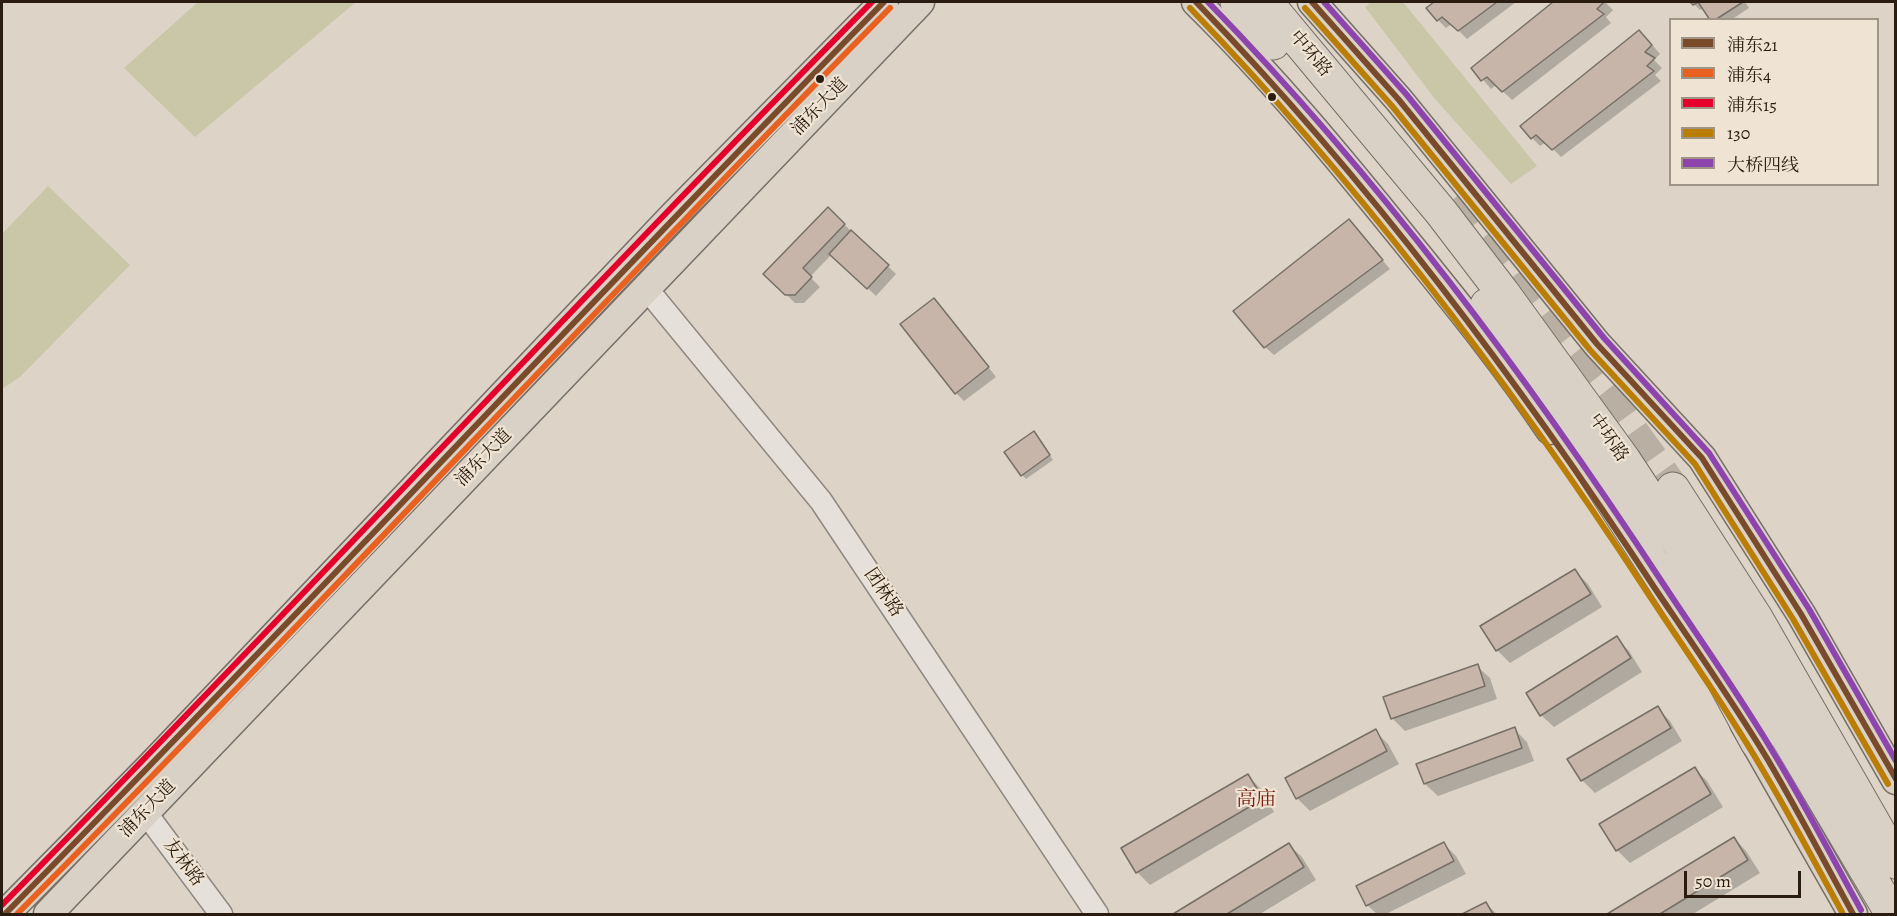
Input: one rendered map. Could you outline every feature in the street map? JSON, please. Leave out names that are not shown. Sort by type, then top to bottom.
[{"type":"highway","points":[[1237,2],[1362,147],[1487,305],[1547,384],[1664,555],[1742,660]]},
{"type":"highway","name":"中环路","points":[[1266,2],[1441,212],[1563,374],[1680,545],[1742,660],[1820,788],[1892,915]]},
{"type":"highway","points":[[1487,305],[1704,644],[1757,742]]},
{"type":"highway","points":[[1896,820],[1774,607],[1682,483],[1750,609],[1896,862]]},
{"type":"main road","name":"浦东大道","points":[[5,915],[151,766],[674,215],[885,2]]},
{"type":"main road","name":"浦东大道","points":[[48,915],[920,2]]},
{"type":"main road","points":[[1196,2],[1282,90],[1466,315],[1548,427],[1757,742],[1853,915]]},
{"type":"main road","points":[[1312,2],[1399,100],[1605,353],[1702,458],[1801,614],[1896,780]]},
{"type":"street","name":"团林路","points":[[646,288],[821,501],[1097,915]]},
{"type":"street","name":"友林路","points":[[145,812],[221,915]]},
{"type":"shaded area","points":[[198,2],[356,2],[195,137],[124,68]]},
{"type":"shaded area","points":[[1371,2],[1403,2],[1537,166],[1511,184],[1435,99],[1365,7]]},
{"type":"shaded area","points":[[48,186],[130,265],[20,377],[2,389],[2,234]]},
{"type":"building","points":[[1434,2],[1497,2],[1458,31],[1442,17],[1437,21],[1426,8]]},
{"type":"building","points":[[1553,2],[1604,2],[1597,9],[1604,14],[1502,92],[1487,77],[1481,81],[1471,68]]},
{"type":"building","points":[[1698,2],[1743,2],[1718,18],[1709,18]]},
{"type":"building","points":[[1639,30],[1652,45],[1645,52],[1655,58],[1647,66],[1654,71],[1552,150],[1536,135],[1531,139],[1520,126]]},
{"type":"building","points":[[828,207],[845,224],[803,268],[812,277],[795,295],[785,295],[763,274]]},
{"type":"building","points":[[1349,219],[1383,260],[1264,348],[1233,311]]},
{"type":"building","points":[[851,230],[889,265],[867,289],[829,254]]},
{"type":"building","points":[[934,298],[989,367],[955,394],[900,324]]},
{"type":"building","points":[[1034,431],[1050,455],[1021,476],[1004,452]]},
{"type":"building","points":[[1575,569],[1591,594],[1496,651],[1480,626]]},
{"type":"building","points":[[1617,636],[1631,658],[1540,716],[1526,693]]},
{"type":"building","points":[[1478,664],[1485,686],[1391,719],[1383,697]]},
{"type":"building","points":[[1658,706],[1671,728],[1581,781],[1567,759]]},
{"type":"building","points":[[1515,727],[1522,748],[1424,784],[1416,764]]},
{"type":"building","points":[[1376,729],[1387,751],[1296,799],[1285,778]]},
{"type":"building","points":[[1695,767],[1711,794],[1616,851],[1599,824]]},
{"type":"building","points":[[1248,774],[1263,799],[1136,873],[1121,848]]},
{"type":"building","points":[[1734,837],[1748,860],[1660,914],[1607,914]]},
{"type":"building","points":[[1444,842],[1454,861],[1366,906],[1356,886]]},
{"type":"building","points":[[1289,843],[1304,867],[1227,914],[1173,914]]},
{"type":"building","points":[[1486,902],[1493,914],[1462,914]]},
{"type":"tunnel","points":[[1451,201],[1611,402],[1673,489]]},
{"type":"transit line","name":"浦东15","points":[[2,905],[653,226],[872,2]]},
{"type":"transit line","name":"浦东21","points":[[5,914],[884,2]]},
{"type":"transit line","name":"浦东21","points":[[1196,2],[1260,70],[1382,212],[1440,285],[1551,435],[1755,738],[1853,914]]},
{"type":"transit line","name":"大桥四线","points":[[1208,2],[1333,138],[1392,209],[1449,281],[1558,429],[1749,712],[1861,910]]},
{"type":"transit line","name":"浦东21","points":[[1312,2],[1399,100],[1597,344],[1702,458],[1801,614],[1896,779]]},
{"type":"transit line","name":"大桥四线","points":[[1324,2],[1406,94],[1604,338],[1709,453],[1809,609],[1896,761]]},
{"type":"transit line","name":"浦东4","points":[[17,914],[237,689],[890,8]]},
{"type":"transit line","name":"130","points":[[1190,8],[1315,146],[1432,289],[1488,363],[1595,515],[1734,722],[1843,914]]},
{"type":"transit line","name":"130","points":[[1305,8],[1392,106],[1590,350],[1695,464],[1793,619],[1888,784]]},
{"type":"district","name":"高庙","points":[[1256,800]]}]
